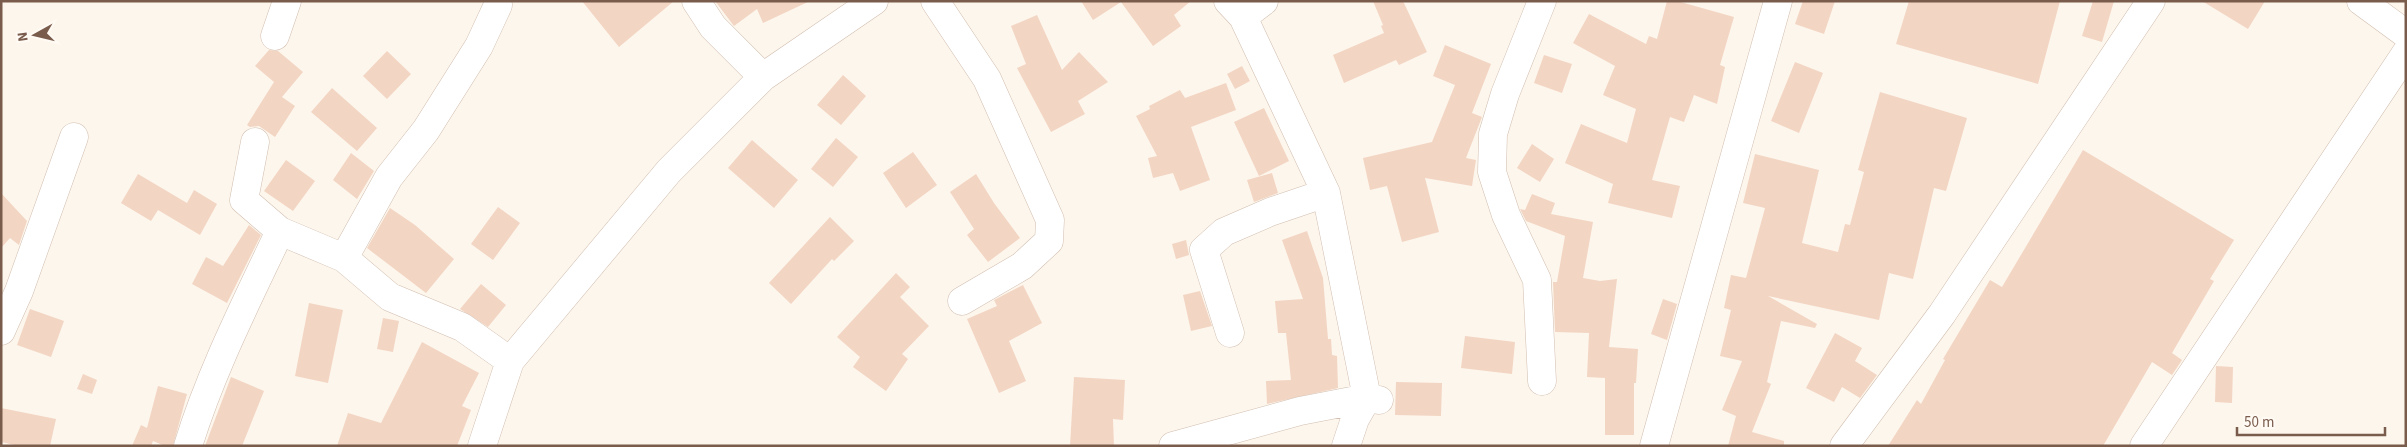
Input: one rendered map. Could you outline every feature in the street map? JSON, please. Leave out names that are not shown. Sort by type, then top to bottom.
[{"type":"street","points":[[274,36],[287,1]]},
{"type":"street","points":[[696,1],[713,27],[763,77]]},
{"type":"street","points":[[482,446],[510,362],[669,171],[763,77],[874,1]]},
{"type":"street","points":[[935,1],[938,9],[987,78],[1050,220],[1050,242],[1022,266],[962,301]]},
{"type":"street","points":[[1542,1],[1505,94],[1493,134],[1492,172],[1506,215],[1536,280],[1542,381]]},
{"type":"street","points":[[1654,446],[1778,1]]},
{"type":"street","points":[[1844,446],[1942,314],[2151,1]]},
{"type":"street","points":[[2360,1],[2406,34]]},
{"type":"street","points":[[344,258],[390,177],[426,130],[479,46],[498,5]]},
{"type":"street","points":[[1245,6],[1326,193],[1376,400]]},
{"type":"street","points":[[2144,446],[2406,53]]},
{"type":"street","points":[[1,330],[30,263],[74,137]]},
{"type":"street","points":[[255,142],[244,200],[280,231],[344,258],[390,297],[462,327],[510,362]]},
{"type":"street","points":[[1230,333],[1204,250],[1224,232],[1270,212],[1326,193]]},
{"type":"street","points":[[188,446],[197,416],[241,314],[280,231]]},
{"type":"street","points":[[1173,446],[1300,411],[1376,400]]},
{"type":"street","points":[[1346,446],[1355,419],[1376,400]]},
{"type":"building","points":[[582,1],[674,1],[619,47]]},
{"type":"building","points":[[715,1],[810,1],[763,23],[757,9],[734,26]]},
{"type":"building","points":[[1081,1],[1191,1],[1174,15],[1181,26],[1153,46],[1121,2],[1093,20]]},
{"type":"building","points":[[1373,1],[1403,1],[1427,52],[1399,65],[1396,60],[1344,83],[1333,55],[1384,33],[1381,26],[1383,25]]},
{"type":"building","points":[[1667,1],[1677,1],[1734,17],[1720,65],[1725,67],[1717,104],[1694,95],[1684,122],[1670,117],[1652,180],[1680,186],[1672,218],[1608,203],[1613,184],[1565,163],[1581,124],[1627,143],[1636,109],[1603,95],[1615,66],[1573,43],[1589,14],[1646,44],[1649,36],[1657,39]]},
{"type":"building","points":[[1803,1],[1835,1],[1824,34],[1795,24]]},
{"type":"building","points":[[1909,1],[2060,1],[2038,84],[1896,44]]},
{"type":"building","points":[[2093,1],[2114,1],[2102,42],[2082,36]]},
{"type":"building","points":[[2202,1],[2265,1],[2248,29]]},
{"type":"building","points":[[1037,15],[1062,70],[1079,52],[1108,82],[1078,101],[1085,114],[1051,132],[1017,68],[1026,64],[1011,26]]},
{"type":"building","points":[[1445,45],[1491,64],[1472,113],[1482,117],[1466,158],[1476,160],[1472,186],[1425,178],[1439,232],[1402,242],[1387,186],[1370,190],[1363,158],[1432,142],[1455,85],[1433,76]]},
{"type":"building","points":[[269,50],[278,51],[303,72],[282,97],[295,106],[275,137],[259,126],[250,127],[247,125],[274,82],[255,66]]},
{"type":"building","points":[[387,51],[411,74],[387,99],[363,76]]},
{"type":"building","points":[[1544,55],[1572,64],[1562,93],[1534,83]]},
{"type":"building","points":[[1795,62],[1823,73],[1799,133],[1771,121]]},
{"type":"building","points":[[1242,66],[1250,81],[1235,89],[1227,74]]},
{"type":"building","points":[[843,75],[866,96],[841,125],[817,105]]},
{"type":"building","points":[[1226,83],[1236,110],[1191,127],[1210,180],[1180,191],[1173,173],[1153,178],[1148,158],[1157,156],[1136,116],[1150,109],[1149,106],[1180,90],[1185,98]]},
{"type":"building","points":[[332,88],[377,128],[357,151],[311,112]]},
{"type":"building","points":[[1880,92],[1967,118],[1946,191],[1934,188],[1913,279],[1889,273],[1879,320],[1768,296],[1817,324],[1815,328],[1781,321],[1767,382],[1771,384],[1752,432],[1784,441],[1784,446],[1728,446],[1736,416],[1722,410],[1742,361],[1720,356],[1731,310],[1724,308],[1731,275],[1746,278],[1765,208],[1743,203],[1755,154],[1819,170],[1802,243],[1838,252],[1845,224],[1850,225],[1864,172],[1858,170]]},
{"type":"building","points":[[1264,108],[1289,161],[1259,176],[1234,122]]},
{"type":"building","points":[[836,138],[858,157],[833,187],[811,169]]},
{"type":"building","points":[[752,140],[798,180],[774,208],[728,168]]},
{"type":"building","points":[[1532,144],[1554,159],[1540,182],[1517,168]]},
{"type":"building","points":[[2083,150],[2234,240],[2210,279],[2214,281],[2172,353],[2182,360],[2172,375],[2152,362],[2103,446],[1888,446],[1917,400],[1921,404],[1945,360],[1943,359],[1990,280],[2002,287]]},
{"type":"building","points":[[913,152],[937,185],[906,208],[883,173]]},
{"type":"building","points":[[351,153],[374,171],[357,199],[333,180]]},
{"type":"building","points":[[286,160],[315,181],[293,211],[264,191]]},
{"type":"building","points":[[1272,173],[1278,193],[1254,202],[1247,180]]},
{"type":"building","points":[[138,174],[187,203],[194,190],[217,204],[200,235],[158,210],[151,221],[121,203]]},
{"type":"building","points":[[976,174],[994,203],[1020,238],[988,262],[967,235],[974,229],[950,192]]},
{"type":"building","points":[[1,193],[27,221],[19,245],[10,238],[1,248]]},
{"type":"building","points":[[1532,194],[1555,203],[1551,214],[1593,222],[1583,278],[1600,281],[1617,279],[1609,347],[1638,349],[1636,383],[1634,383],[1634,435],[1605,435],[1605,378],[1587,377],[1589,333],[1555,332],[1553,282],[1557,282],[1565,236],[1526,221],[1520,209],[1525,210]]},
{"type":"building","points":[[498,207],[520,223],[493,260],[471,244]]},
{"type":"building","points":[[390,208],[415,225],[454,259],[426,293],[367,248]]},
{"type":"building","points":[[830,217],[854,241],[834,261],[832,259],[791,304],[769,283]]},
{"type":"building","points":[[249,225],[261,235],[227,303],[192,284],[206,257],[223,266]]},
{"type":"building","points":[[1307,231],[1323,278],[1328,339],[1331,339],[1332,355],[1337,356],[1338,388],[1267,404],[1266,381],[1291,380],[1286,333],[1278,333],[1275,301],[1303,299],[1282,240]]},
{"type":"building","points":[[1186,240],[1189,255],[1176,259],[1172,244]]},
{"type":"building","points":[[896,273],[910,287],[900,297],[929,326],[902,354],[908,359],[886,391],[853,367],[860,357],[837,337]]},
{"type":"building","points":[[481,284],[506,305],[488,327],[460,309]]},
{"type":"building","points":[[1023,285],[1042,323],[1009,341],[1026,381],[999,393],[967,319],[997,306],[994,300]]},
{"type":"building","points":[[1200,291],[1212,326],[1191,331],[1183,295]]},
{"type":"building","points":[[1663,299],[1677,304],[1667,340],[1651,334]]},
{"type":"building","points":[[309,303],[343,310],[328,383],[295,376]]},
{"type":"building","points":[[30,309],[64,321],[51,357],[17,345]]},
{"type":"building","points":[[383,318],[399,321],[393,352],[377,349]]},
{"type":"building","points":[[1835,333],[1862,348],[1855,361],[1877,375],[1860,398],[1842,387],[1834,402],[1806,388]]},
{"type":"building","points":[[1465,336],[1515,342],[1512,374],[1461,368]]},
{"type":"building","points":[[422,342],[479,373],[462,406],[471,410],[457,446],[337,446],[348,413],[381,423]]},
{"type":"building","points":[[2216,366],[2233,367],[2232,403],[2215,402]]},
{"type":"building","points":[[83,374],[97,380],[92,394],[77,389]]},
{"type":"building","points":[[231,377],[264,391],[242,446],[205,446]]},
{"type":"building","points":[[1074,377],[1125,380],[1123,420],[1113,419],[1114,446],[1070,446]]},
{"type":"building","points":[[1396,382],[1442,383],[1441,416],[1395,415]]},
{"type":"building","points":[[158,386],[187,394],[173,446],[165,446],[153,441],[151,446],[132,446],[141,425],[147,428]]},
{"type":"building","points":[[1,408],[56,419],[50,446],[19,446],[1,442]]}]
